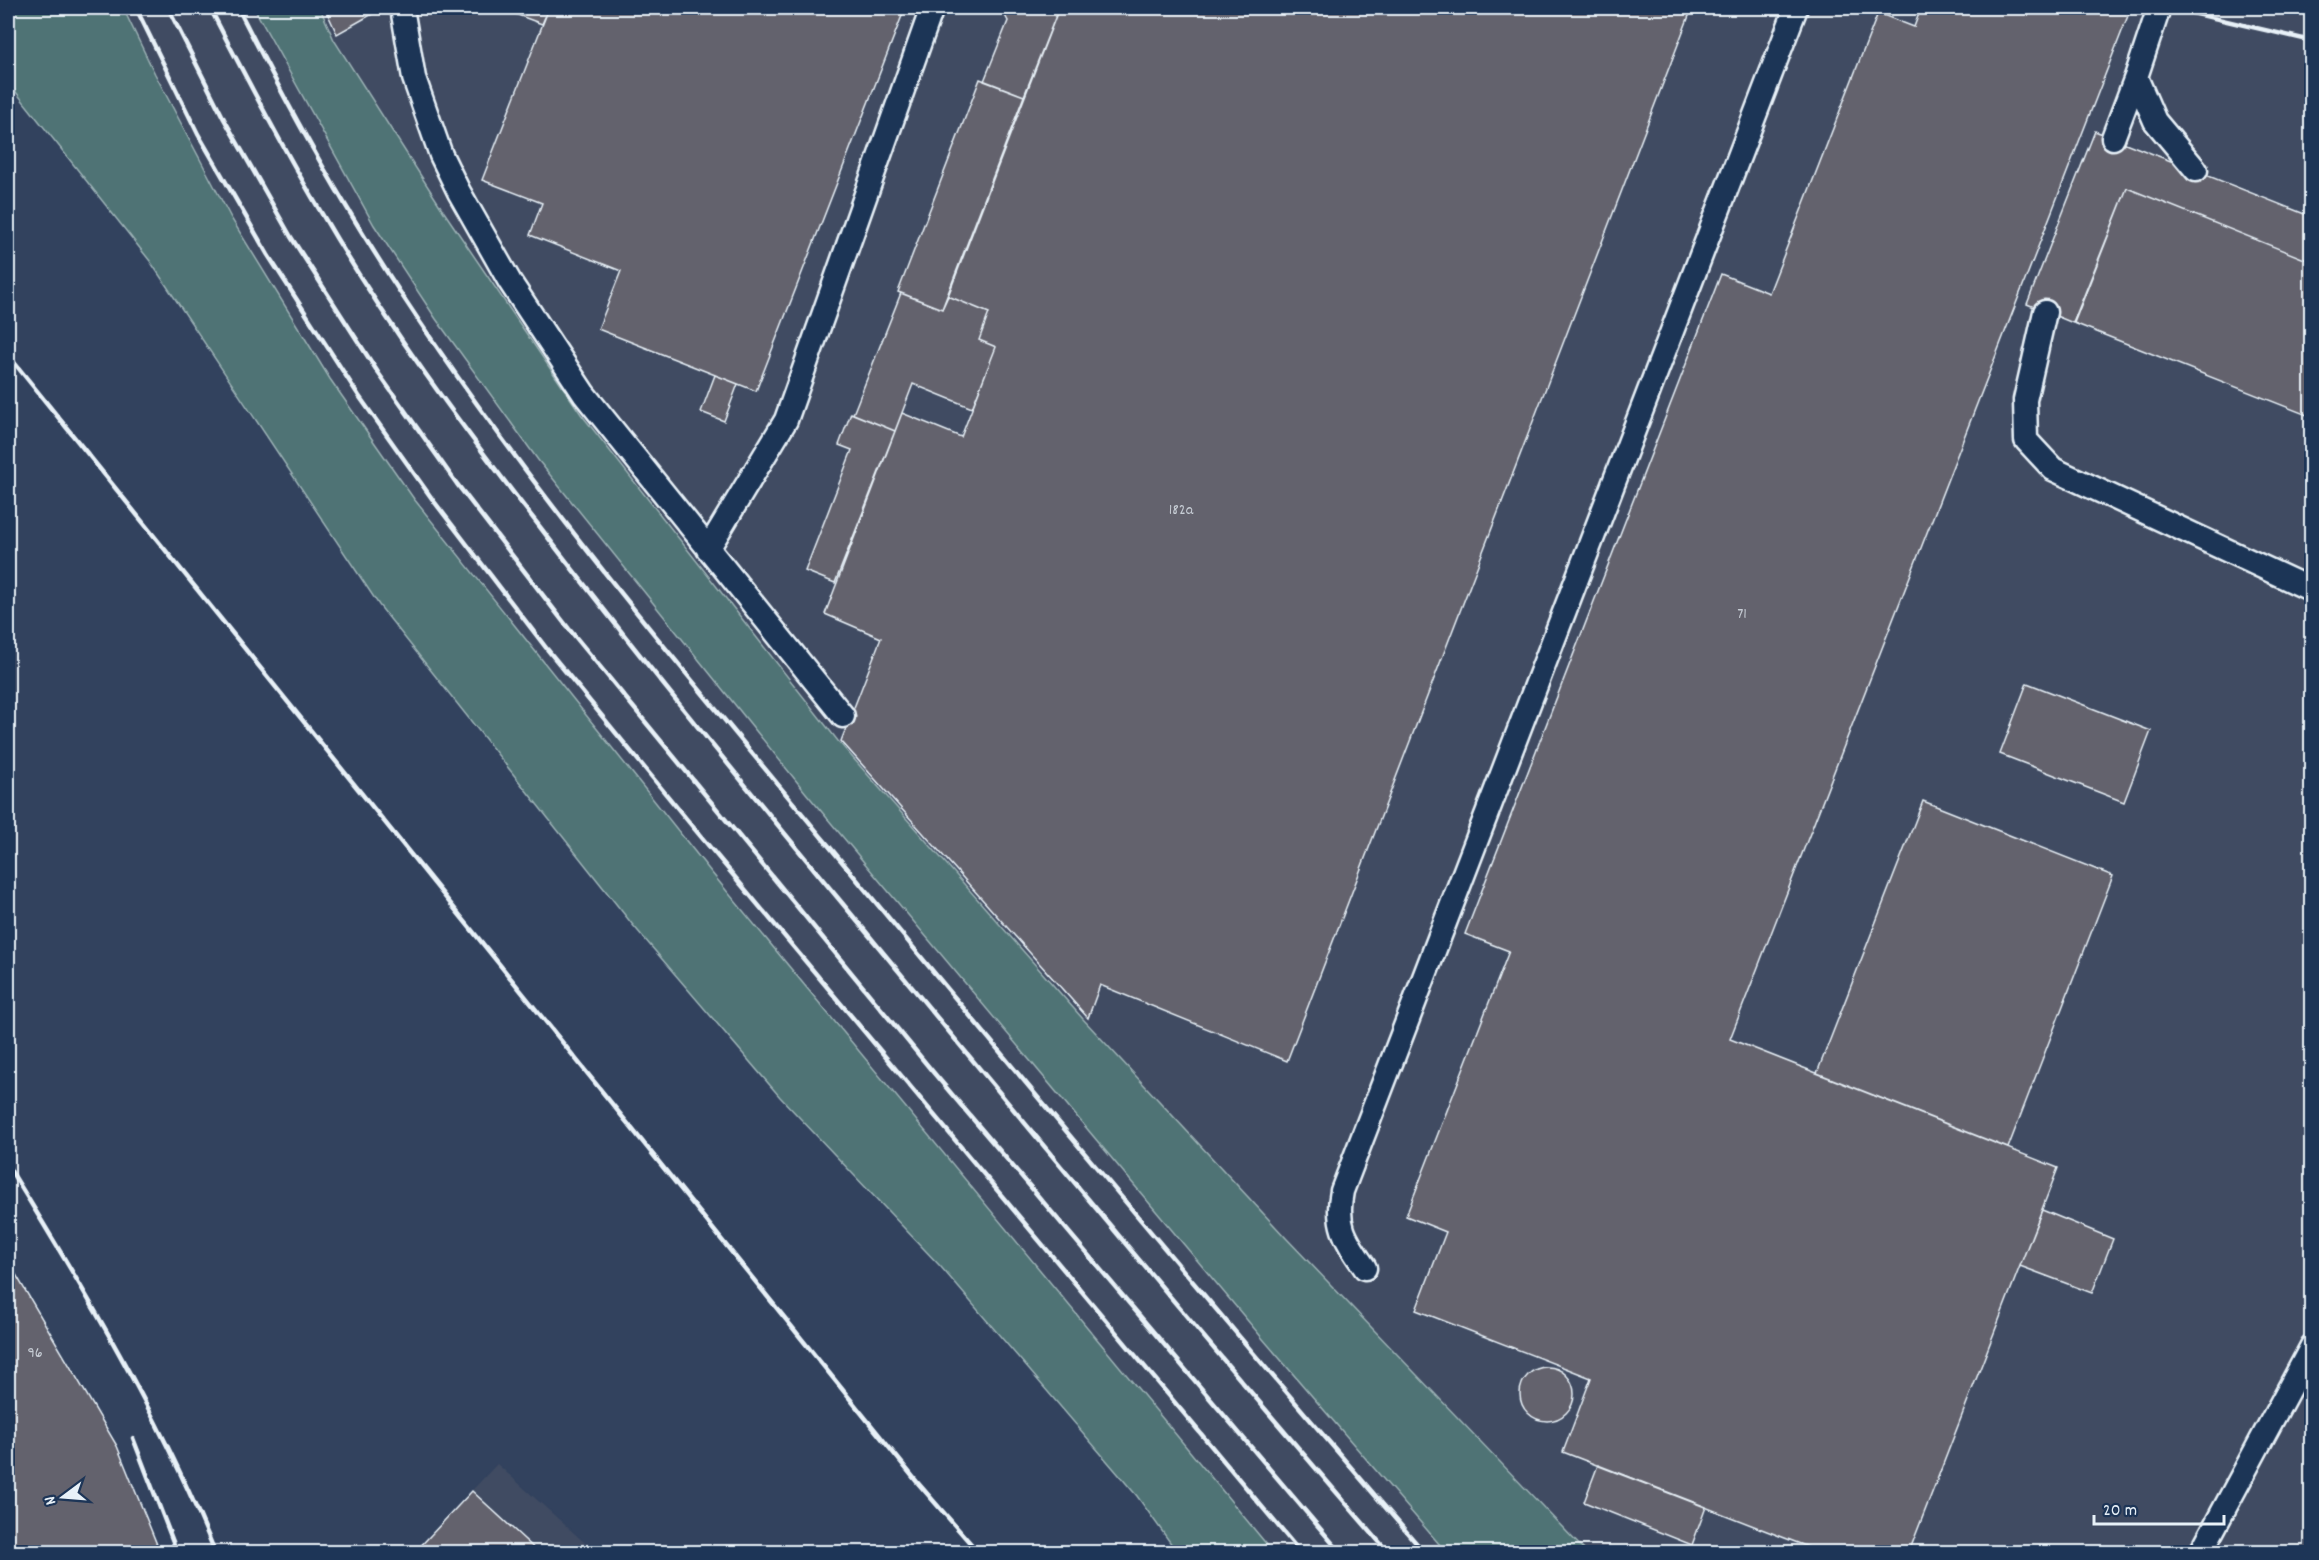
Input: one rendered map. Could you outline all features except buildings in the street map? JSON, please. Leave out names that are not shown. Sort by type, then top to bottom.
[{"type":"lane","points":[[402,8],[420,97],[441,155],[459,192],[510,282],[584,394],[843,716]]},
{"type":"lane","points":[[708,549],[786,420],[932,8]]},
{"type":"lane","points":[[1365,1268],[1342,1232],[1339,1219],[1342,1191],[1796,8]]},
{"type":"lane","points":[[2113,138],[2159,8]]},
{"type":"lane","points":[[2136,77],[2155,121],[2196,170]]},
{"type":"lane","points":[[2045,312],[2025,400],[2026,440],[2032,448],[2053,469],[2312,590]]},
{"type":"lane","points":[[2201,1552],[2312,1346]]},
{"type":"shaded area","points":[[123,8],[254,8],[374,225],[436,319],[538,460],[806,793],[1263,1339],[1446,1552],[1273,1552],[711,872],[414,499],[330,379],[231,218]]},
{"type":"shaded area","points":[[320,8],[2311,8],[2311,1552],[1586,1552],[1286,1238],[1083,1019],[838,741],[581,414],[444,212],[334,40]]},
{"type":"shaded area","points":[[497,1464],[595,1552],[414,1552]]},
{"type":"green space","points":[[8,8],[123,8],[231,218],[330,379],[414,499],[711,872],[1273,1552],[1177,1552],[1137,1496],[941,1267],[780,1097],[632,924],[379,605],[150,261],[8,82]]},
{"type":"green space","points":[[254,8],[320,8],[334,40],[444,212],[581,414],[838,741],[1083,1019],[1286,1238],[1586,1552],[1446,1552],[1263,1339],[806,793],[538,460],[436,319],[374,225]]},
{"type":"railway","points":[[136,8],[198,134],[268,255],[359,396],[433,500],[547,649],[693,827],[1300,1552]]},
{"type":"railway","points":[[168,8],[224,119],[291,237],[379,374],[457,484],[569,629],[933,1072],[1340,1552]]},
{"type":"railway","points":[[210,8],[278,138],[372,295],[454,413],[575,573],[718,752],[1036,1137],[1388,1552]]},
{"type":"railway","points":[[238,8],[317,157],[398,290],[454,372],[573,532],[697,687],[1047,1109],[1424,1552]]},
{"type":"railway","points":[[2171,8],[2312,41]]},
{"type":"railway","points":[[8,355],[917,1482],[978,1552]]},
{"type":"railway","points":[[8,1166],[93,1307],[146,1403],[215,1552]]},
{"type":"railway","points":[[133,1438],[177,1552]]}]
